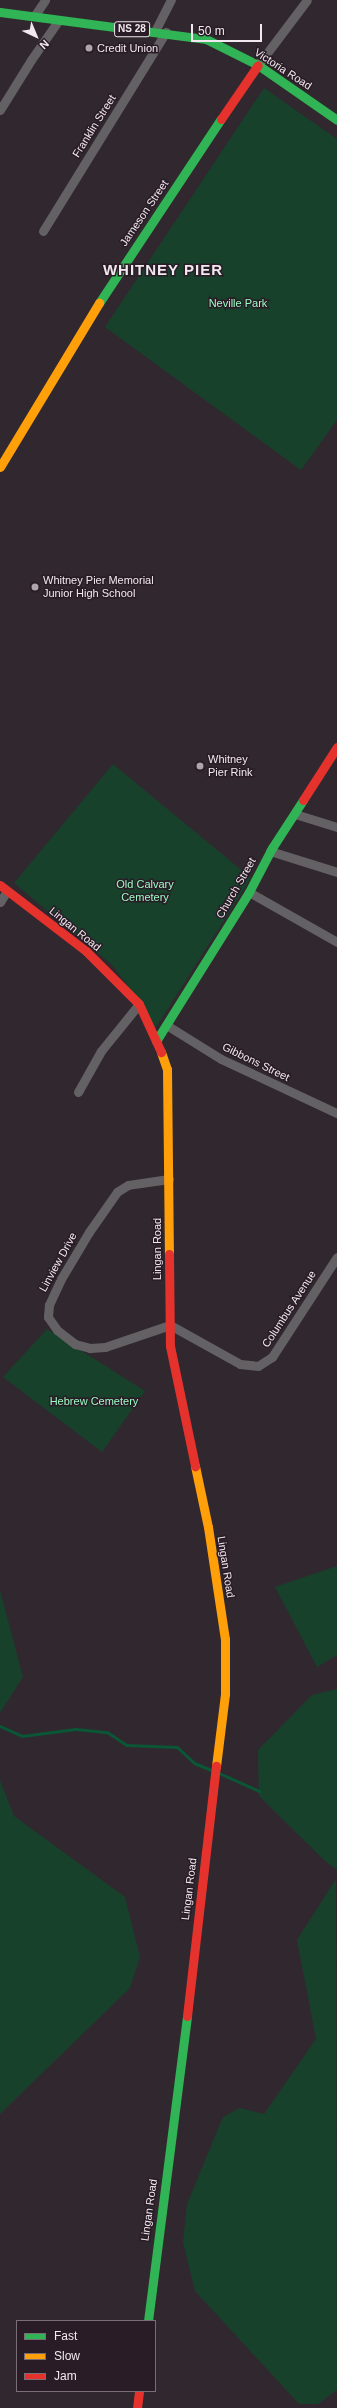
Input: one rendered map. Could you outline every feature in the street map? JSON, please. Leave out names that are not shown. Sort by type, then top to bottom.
[{"type":"street","points":[[34,15],[45,0]]},
{"type":"street","points":[[154,31],[171,0]]},
{"type":"street","name":"Jameson Street","points":[[0,467],[115,277],[258,65],[307,0]]},
{"type":"street","name":"Victoria Road","points":[[0,12],[34,15],[58,21],[166,32],[206,39],[258,65],[337,120]]},
{"type":"street","points":[[0,110],[31,60],[58,21]]},
{"type":"street","name":"Franklin Street","points":[[43,231],[166,32]]},
{"type":"street","name":"Church Street","points":[[156,1042],[168,1026],[176,1010],[249,892],[270,851],[337,746]]},
{"type":"street","points":[[295,814],[337,827]]},
{"type":"street","points":[[270,851],[337,872]]},
{"type":"street","points":[[0,902],[3,888]]},
{"type":"street","name":"Lingan Road","points":[[3,888],[86,951],[139,1004],[167,1069],[170,1346],[175,1378],[208,1527],[225,1639],[225,1694],[148,2320]]},
{"type":"street","points":[[249,892],[337,942]]},
{"type":"street","points":[[78,1092],[110,1038],[139,1004]]},
{"type":"street","name":"Gibbons Street","points":[[168,1026],[221,1059],[337,1113]]},
{"type":"street","name":"Linview Drive","points":[[169,1179],[128,1185],[116,1192],[89,1232],[61,1279],[48,1311],[50,1323],[56,1330],[75,1344],[90,1348],[105,1347],[170,1325]]},
{"type":"street","name":"Columbus Avenue","points":[[170,1325],[240,1364],[258,1366],[272,1357],[337,1257]]},
{"type":"street","points":[[137,2408],[139,2392]]},
{"type":"green space","name":"Neville Park","points":[[264,88],[337,139],[337,420],[301,470],[105,327]]},
{"type":"green space","name":"Old Calvary Cemetery","points":[[113,764],[251,878],[153,1032],[139,1001],[112,965],[14,883]]},
{"type":"green space","name":"Hebrew Cemetery","points":[[47,1329],[145,1391],[102,1452],[3,1377]]},
{"type":"green space","points":[[337,1566],[337,1655],[317,1667],[275,1587]]},
{"type":"green space","points":[[0,1590],[23,1677],[0,1713]]},
{"type":"green space","points":[[337,1689],[337,1870],[325,1861],[259,1796],[258,1750],[312,1695]]},
{"type":"green space","points":[[0,1780],[14,1816],[125,1897],[140,1957],[130,1988],[0,2114]]},
{"type":"green space","points":[[336,1879],[337,2390],[318,2404],[299,2404],[195,2291],[183,2242],[187,2204],[223,2117],[240,2108],[264,2114],[316,2039],[297,1940]]},
{"type":"waterway","points":[[0,1726],[22,1736],[76,1729],[107,1732],[126,1745],[177,1747],[194,1763],[214,1771]]},
{"type":"waterway","points":[[219,1773],[259,1791]]},
{"type":"traffic: fast","points":[[0,12],[206,39],[258,65],[337,120]]},
{"type":"traffic: fast","points":[[99,303],[221,119]]},
{"type":"traffic: fast","points":[[156,1041],[249,892],[272,848],[303,800]]},
{"type":"traffic: fast","points":[[148,2320],[187,2016]]},
{"type":"traffic: slow","points":[[0,467],[99,303]]},
{"type":"traffic: slow","points":[[161,1052],[167,1069],[169,1254]]},
{"type":"traffic: slow","points":[[195,1466],[208,1527],[225,1639],[225,1694],[216,1766]]},
{"type":"traffic: jam","points":[[221,119],[258,65]]},
{"type":"traffic: jam","points":[[303,800],[337,747]]},
{"type":"traffic: jam","points":[[0,885],[86,951],[139,1004],[161,1052]]},
{"type":"traffic: jam","points":[[169,1254],[170,1346],[195,1466]]},
{"type":"traffic: jam","points":[[187,2016],[216,1766]]},
{"type":"traffic: jam","points":[[137,2408],[139,2392]]},
{"type":"place","name":"Credit Union","points":[[89,48]]},
{"type":"place","name":"Whitney Pier Memorial Junior High School","points":[[35,587]]},
{"type":"place","name":"Whitney Pier Rink","points":[[200,766]]},
{"type":"district","name":"WHITNEY PIER","points":[[163,270]]}]
